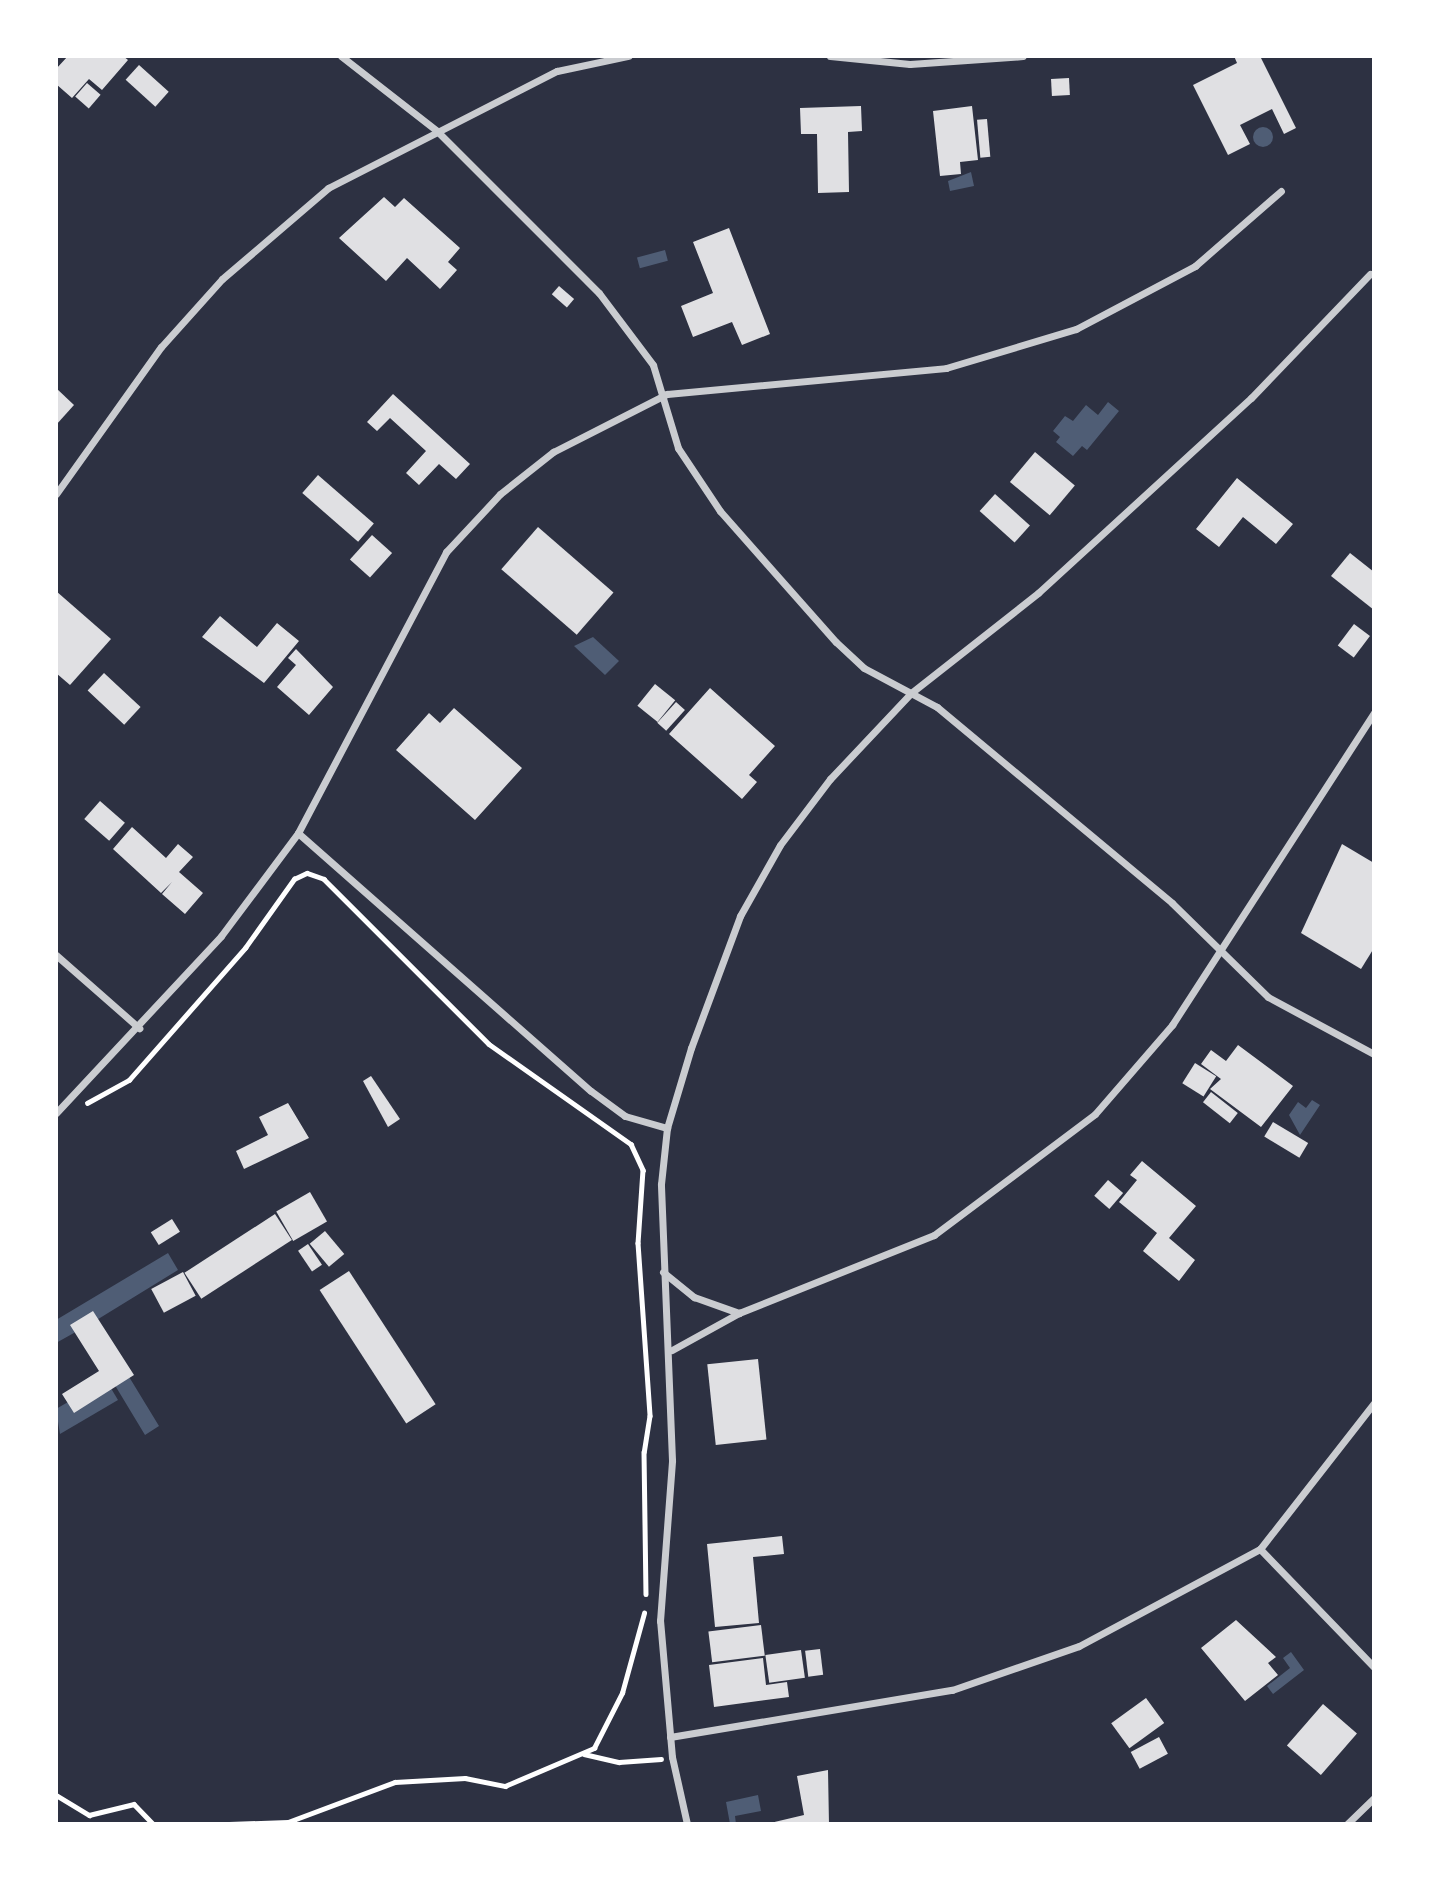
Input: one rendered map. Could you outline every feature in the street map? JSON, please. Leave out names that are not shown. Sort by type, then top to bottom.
[{"type":"street","points":[[341,56],[436,131],[599,293],[667,394],[678,448],[720,511],[855,659],[937,706],[1172,903],[1216,952],[1268,997],[1374,1054]]},
{"type":"street","points":[[56,494],[161,347],[222,279],[328,188],[557,71],[628,56]]},
{"type":"street","points":[[830,56],[910,64],[1023,56]]},
{"type":"street","points":[[56,1113],[139,1028],[221,936],[298,833],[446,552],[500,494],[553,452],[667,394],[884,377],[1022,348],[1100,317],[1195,266],[1281,191]]},
{"type":"street","points":[[687,1824],[672,1757],[660,1622],[672,1350],[663,1272],[661,1184],[667,1128],[740,916],[780,845],[830,779],[911,693],[1058,575],[1251,398],[1370,274]]},
{"type":"street","points":[[672,1350],[739,1313],[934,1236],[1024,1173],[1104,1105],[1171,1025],[1374,713]]},
{"type":"street","points":[[298,833],[591,1091],[625,1116],[667,1128]]},
{"type":"street","points":[[56,955],[139,1028]]},
{"type":"street","points":[[663,1272],[711,1306],[739,1313]]},
{"type":"street","points":[[670,1737],[952,1690],[1079,1646],[1260,1549],[1374,1403]]},
{"type":"street","points":[[1260,1549],[1374,1667]]},
{"type":"street","points":[[1347,1824],[1374,1798]]},
{"type":"path","points":[[80,1105],[129,1080],[245,948],[294,879],[306,873],[324,880],[481,1037],[640,1153],[642,1357],[650,1416],[645,1605],[609,1727],[582,1753],[505,1786],[465,1779],[395,1782],[288,1822],[229,1824]]},
{"type":"path","points":[[582,1753],[619,1762],[672,1757]]},
{"type":"path","points":[[56,1795],[89,1815],[134,1804],[153,1824]]},
{"type":"water","points":[[1263,127],[1270,130],[1273,137],[1270,144],[1263,147],[1256,144],[1253,137],[1256,130]]},
{"type":"water","points":[[971,172],[974,186],[950,191],[948,181]]},
{"type":"water","points":[[665,250],[668,261],[640,268],[637,258]]},
{"type":"water","points":[[1108,402],[1119,411],[1087,450],[1082,446],[1073,456],[1056,442],[1060,437],[1053,431],[1065,416],[1073,421],[1086,405],[1098,415]]},
{"type":"water","points":[[593,637],[619,661],[605,675],[574,646]]},
{"type":"water","points":[[1312,1100],[1320,1105],[1300,1135],[1289,1115],[1298,1102],[1306,1108]]},
{"type":"water","points":[[168,1253],[178,1270],[95,1321],[159,1426],[145,1435],[81,1329],[56,1343],[56,1320]]},
{"type":"water","points":[[106,1380],[118,1400],[60,1434],[56,1409]]},
{"type":"water","points":[[1291,1652],[1304,1670],[1273,1694],[1267,1686],[1290,1668],[1283,1658]]},
{"type":"water","points":[[758,1795],[761,1811],[735,1816],[736,1824],[730,1824],[726,1802]]},
{"type":"building","points":[[68,56],[123,56],[128,60],[102,90],[89,79],[72,98],[56,84],[56,69]]},
{"type":"building","points":[[1234,56],[1260,56],[1296,128],[1284,134],[1272,109],[1240,125],[1250,144],[1228,155],[1193,85],[1237,63]]},
{"type":"building","points":[[139,65],[169,92],[155,107],[126,80]]},
{"type":"building","points":[[1069,78],[1070,95],[1052,96],[1051,79]]},
{"type":"building","points":[[87,83],[101,95],[89,108],[75,97]]},
{"type":"building","points":[[861,106],[862,131],[848,132],[849,192],[818,193],[817,134],[801,134],[800,108]]},
{"type":"building","points":[[972,106],[978,160],[960,162],[961,174],[940,176],[933,111]]},
{"type":"building","points":[[987,119],[990,157],[980,158],[977,120]]},
{"type":"building","points":[[384,197],[395,207],[404,198],[460,248],[448,262],[457,270],[440,289],[407,258],[386,281],[339,238]]},
{"type":"building","points":[[729,228],[770,334],[742,345],[732,322],[693,337],[681,306],[713,293],[693,242]]},
{"type":"building","points":[[559,286],[574,299],[567,307],[552,294]]},
{"type":"building","points":[[56,388],[74,405],[56,425]]},
{"type":"building","points":[[393,394],[470,464],[456,479],[439,464],[419,485],[406,473],[426,451],[390,418],[377,431],[367,422]]},
{"type":"building","points":[[1035,452],[1075,485],[1050,515],[1010,482]]},
{"type":"building","points":[[318,475],[374,524],[358,542],[302,493]]},
{"type":"building","points":[[1237,478],[1293,524],[1276,544],[1243,517],[1219,547],[1196,529]]},
{"type":"building","points":[[995,494],[1030,525],[1015,543],[980,511]]},
{"type":"building","points":[[538,527],[613,593],[577,635],[501,569]]},
{"type":"building","points":[[372,535],[392,553],[370,578],[350,560]]},
{"type":"building","points":[[1350,553],[1374,572],[1374,610],[1331,576]]},
{"type":"building","points":[[56,591],[111,639],[70,685],[56,673]]},
{"type":"building","points":[[220,616],[257,647],[277,623],[299,641],[264,683],[202,637]]},
{"type":"building","points":[[1354,624],[1370,636],[1354,658],[1338,646]]},
{"type":"building","points":[[296,649],[333,687],[309,715],[277,687],[296,665],[288,658]]},
{"type":"building","points":[[104,673],[141,707],[124,725],[88,691]]},
{"type":"building","points":[[655,684],[675,700],[658,722],[637,706]]},
{"type":"building","points":[[710,688],[775,746],[749,775],[757,782],[742,799],[669,734]]},
{"type":"building","points":[[676,702],[685,710],[666,731],[657,723]]},
{"type":"building","points":[[454,708],[522,768],[475,820],[396,750],[429,713],[440,723]]},
{"type":"building","points":[[100,801],[125,823],[109,841],[84,819]]},
{"type":"building","points":[[132,827],[166,858],[178,844],[193,857],[179,872],[203,893],[185,914],[162,894],[172,882],[161,893],[113,849]]},
{"type":"building","points":[[1342,844],[1374,863],[1374,948],[1361,969],[1301,933]]},
{"type":"building","points":[[1238,1045],[1293,1086],[1261,1127],[1210,1089],[1221,1079],[1201,1064],[1211,1050],[1226,1061]]},
{"type":"building","points":[[1195,1063],[1216,1076],[1203,1097],[1182,1083]]},
{"type":"building","points":[[371,1076],[400,1119],[388,1127],[363,1081]]},
{"type":"building","points":[[1211,1092],[1238,1113],[1230,1123],[1203,1102]]},
{"type":"building","points":[[288,1103],[309,1138],[244,1169],[236,1151],[268,1135],[259,1117]]},
{"type":"building","points":[[1273,1122],[1308,1143],[1299,1158],[1264,1137]]},
{"type":"building","points":[[1142,1161],[1196,1206],[1169,1238],[1195,1260],[1179,1281],[1143,1251],[1157,1233],[1119,1202],[1137,1180],[1130,1175]]},
{"type":"building","points":[[1108,1180],[1123,1193],[1109,1209],[1094,1196]]},
{"type":"building","points":[[310,1192],[327,1221],[293,1241],[276,1212]]},
{"type":"building","points":[[275,1214],[292,1240],[201,1299],[184,1273]]},
{"type":"building","points":[[172,1219],[180,1232],[159,1245],[151,1232]]},
{"type":"building","points":[[325,1231],[344,1254],[329,1267],[310,1244]]},
{"type":"building","points":[[308,1244],[322,1265],[312,1271],[298,1251]]},
{"type":"building","points":[[349,1271],[436,1404],[406,1423],[320,1290]]},
{"type":"building","points":[[183,1272],[196,1296],[164,1313],[151,1289]]},
{"type":"building","points":[[93,1311],[134,1375],[74,1413],[62,1394],[99,1371],[70,1325]]},
{"type":"building","points":[[758,1359],[766,1440],[716,1445],[707,1364]]},
{"type":"building","points":[[782,1536],[784,1554],[753,1557],[759,1623],[715,1627],[707,1544]]},
{"type":"building","points":[[1236,1620],[1276,1657],[1268,1663],[1278,1675],[1245,1701],[1201,1648]]},
{"type":"building","points":[[761,1625],[765,1656],[712,1662],[708,1631]]},
{"type":"building","points":[[820,1649],[823,1675],[808,1677],[805,1651]]},
{"type":"building","points":[[801,1650],[805,1678],[769,1683],[765,1655]]},
{"type":"building","points":[[763,1658],[766,1685],[787,1682],[789,1697],[714,1707],[709,1665]]},
{"type":"building","points":[[1146,1698],[1164,1723],[1129,1748],[1111,1723]]},
{"type":"building","points":[[1323,1704],[1357,1734],[1321,1775],[1287,1746]]},
{"type":"building","points":[[1159,1737],[1168,1754],[1140,1769],[1131,1752]]},
{"type":"building","points":[[828,1770],[829,1824],[766,1824],[804,1815],[797,1776]]}]
